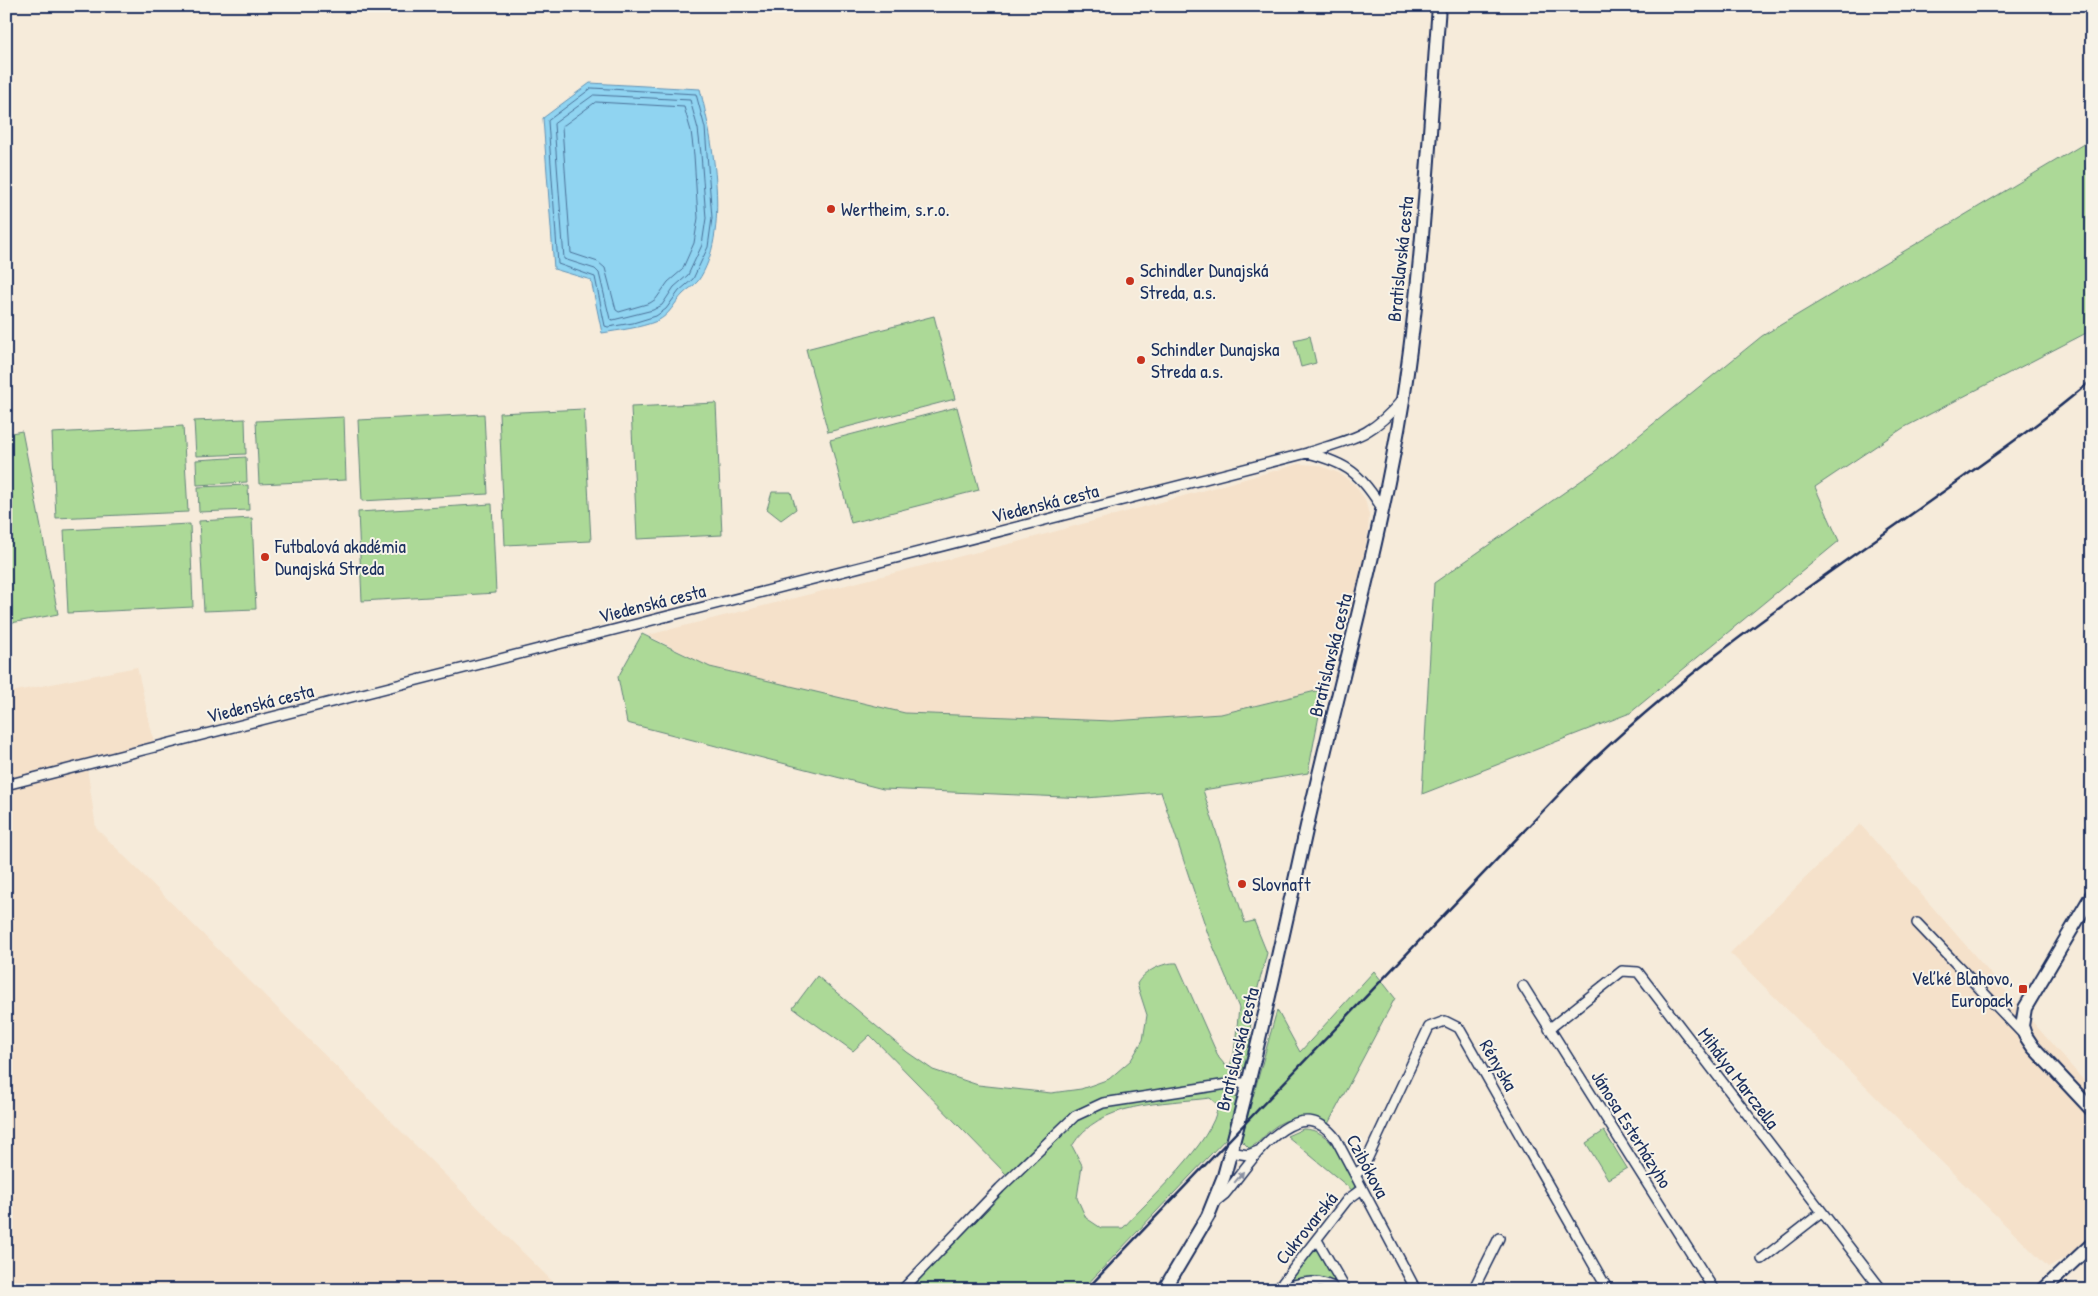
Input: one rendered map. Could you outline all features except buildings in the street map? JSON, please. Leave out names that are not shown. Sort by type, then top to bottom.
[{"type":"street","name":"Bratislavská cesta","points":[[1164,1290],[1184,1259],[1214,1202],[1230,1152],[1383,510],[1403,399],[1423,227],[1438,6]]},
{"type":"street","name":"Viedenská cesta","points":[[6,785],[1306,453],[1368,432],[1387,418],[1403,399]]},
{"type":"street","name":"Viedenská cesta","points":[[1306,453],[1334,460],[1353,470],[1363,480],[1383,510]]},
{"type":"street","points":[[2025,1035],[2023,1018],[2026,1008],[2092,895]]},
{"type":"street","points":[[1917,923],[2025,1035],[2033,1047],[2092,1110]]},
{"type":"street","name":"Mihálya Marczella","points":[[1549,1029],[1622,971],[1638,972],[1821,1213],[1882,1290]]},
{"type":"street","name":"Jánosa Esterházyho","points":[[1523,986],[1714,1290]]},
{"type":"street","name":"Rényska","points":[[1356,1174],[1363,1168],[1429,1026],[1445,1021],[1459,1028],[1605,1288]]},
{"type":"street","points":[[902,1290],[1000,1188],[1075,1116],[1103,1103],[1234,1083],[1247,1083]]},
{"type":"street","name":"Czibókova","points":[[1214,1202],[1225,1194],[1274,1135],[1289,1125],[1308,1122],[1319,1124],[1329,1130],[1336,1139],[1416,1290]]},
{"type":"street","points":[[1230,1152],[1248,1156],[1262,1149]]},
{"type":"street","name":"Cukrovarská","points":[[1277,1290],[1347,1200],[1362,1189]]},
{"type":"street","points":[[1762,1259],[1821,1213]]},
{"type":"street","points":[[1473,1290],[1500,1238]]},
{"type":"street","points":[[1317,1240],[1346,1290]]},
{"type":"street","points":[[2043,1290],[2092,1245]]},
{"type":"street","points":[[1281,1290],[1290,1285],[1314,1282],[1330,1285],[1338,1290]]},
{"type":"shaded area","points":[[1299,464],[1318,465],[1339,473],[1354,484],[1365,499],[1369,515],[1368,534],[1353,613],[1335,648],[1324,689],[1221,714],[1112,721],[905,713],[710,667],[648,635],[1017,542]]},
{"type":"shaded area","points":[[137,667],[155,746],[86,761],[96,828],[561,1290],[6,1290],[6,693]]},
{"type":"shaded area","points":[[1860,824],[2092,1090],[2092,1243],[2048,1267],[1730,953]]},
{"type":"green space","points":[[2092,139],[2092,330],[1903,428],[1815,487],[1839,541],[1630,713],[1422,794],[1434,583],[1595,471],[1762,336]]},
{"type":"green space","points":[[934,316],[955,399],[828,432],[806,349]]},
{"type":"green space","points":[[1310,336],[1316,363],[1301,367],[1294,340]]},
{"type":"green space","points":[[716,403],[722,535],[637,539],[631,407]]},
{"type":"green space","points":[[957,407],[979,490],[851,523],[830,440]]},
{"type":"green space","points":[[584,409],[591,541],[505,545],[499,413]]},
{"type":"green space","points":[[484,414],[488,494],[362,501],[358,420]]},
{"type":"green space","points":[[344,417],[346,480],[259,484],[256,421]]},
{"type":"green space","points":[[245,419],[246,454],[196,456],[194,421]]},
{"type":"green space","points":[[183,426],[188,512],[56,518],[52,433]]},
{"type":"green space","points":[[22,431],[58,614],[6,624],[6,434]]},
{"type":"green space","points":[[246,457],[247,482],[197,485],[196,460]]},
{"type":"green space","points":[[248,485],[249,510],[199,512],[198,487]]},
{"type":"green space","points":[[772,492],[791,492],[796,509],[781,520],[767,509]]},
{"type":"green space","points":[[492,504],[496,593],[362,601],[358,512]]},
{"type":"green space","points":[[252,518],[256,609],[204,611],[199,521]]},
{"type":"green space","points":[[190,524],[193,607],[68,613],[64,530]]},
{"type":"green space","points":[[642,634],[710,667],[905,713],[1112,721],[1221,714],[1324,689],[1308,773],[1203,790],[1245,923],[1254,921],[1267,953],[1251,1014],[1250,1041],[1244,1067],[1236,1078],[1105,1098],[1090,1104],[1064,1120],[1008,1176],[870,1035],[853,1051],[793,1008],[817,976],[907,1052],[933,1070],[978,1085],[1051,1093],[1081,1089],[1109,1079],[1131,1060],[1143,1040],[1147,1015],[1137,984],[1154,969],[1166,964],[1177,963],[1219,1058],[1225,1065],[1230,1065],[1234,1054],[1239,1008],[1208,934],[1161,792],[1086,798],[883,789],[627,723],[618,677]]},
{"type":"green space","points":[[1374,971],[1395,998],[1328,1124],[1308,1118],[1288,1120],[1276,1126],[1249,1148],[1241,1140],[1277,1010],[1300,1052]]},
{"type":"green space","points":[[1227,1088],[1234,1092],[1237,1100],[1229,1135],[1082,1290],[906,1290],[1066,1129],[1084,1115],[1105,1107]],"holes":[[[1210,1098],[1218,1105],[1214,1120],[1193,1153],[1123,1228],[1101,1228],[1086,1218],[1077,1198],[1082,1165],[1072,1146],[1084,1131],[1098,1120],[1134,1107]]]},
{"type":"green space","points":[[1303,1129],[1313,1130],[1329,1140],[1354,1183],[1355,1186],[1352,1190],[1287,1136]]},
{"type":"green space","points":[[1604,1131],[1627,1168],[1608,1179],[1586,1143]]},
{"type":"green space","points":[[1313,1250],[1318,1250],[1340,1286],[1284,1284]]},
{"type":"water","points":[[590,83],[700,89],[710,134],[716,187],[717,213],[714,238],[708,261],[698,281],[683,294],[665,316],[657,321],[637,327],[602,333],[591,280],[554,269],[543,118]]},
{"type":"railway","points":[[1086,1290],[1565,788],[1608,746],[1653,706],[1746,632],[2018,439],[2092,380]]},
{"type":"place","name":"Wertheim, s.r.o.","points":[[831,209]]},
{"type":"place","name":"Schindler Dunajská Streda, a.s.","points":[[1130,281]]},
{"type":"place","name":"Schindler Dunajska Streda a.s.","points":[[1141,360]]},
{"type":"place","name":"Futbalová akadémia Dunajská Streda","points":[[265,557]]},
{"type":"place","name":"Slovnaft","points":[[1242,884]]},
{"type":"place","name":"Veľké Blahovo, Europack","points":[[2023,989]]}]
